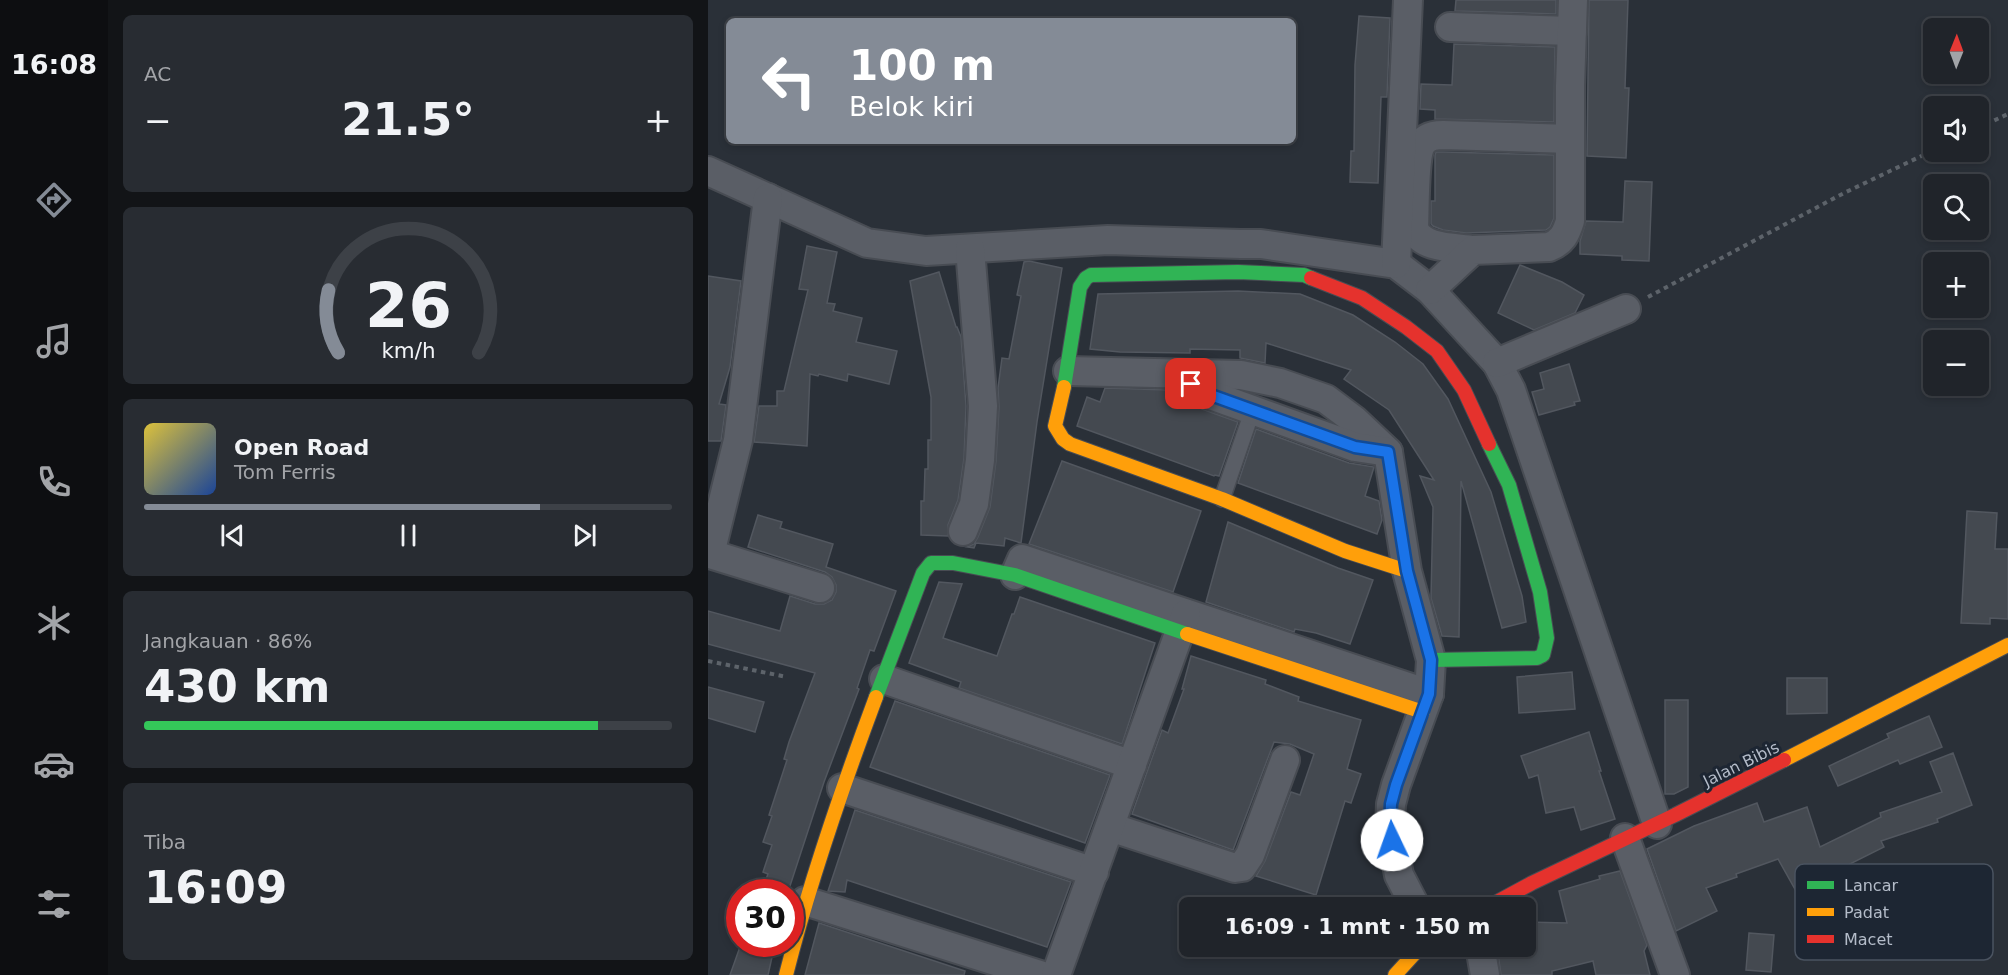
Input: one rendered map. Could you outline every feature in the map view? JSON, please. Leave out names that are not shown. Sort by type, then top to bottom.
[{"type":"street","points":[[1396,264],[1408,0]]},
{"type":"street","points":[[1570,139],[1430,136],[1419,148],[1417,162],[1414,228],[1416,235],[1426,242],[1473,250],[1549,247],[1558,244],[1567,232],[1570,221],[1573,0]]},
{"type":"street","points":[[1450,27],[1572,31]]},
{"type":"street","points":[[708,171],[867,243],[926,250],[1108,240],[1251,244],[1396,264],[1430,290],[1497,363],[1511,390],[1657,824]]},
{"type":"street","points":[[768,198],[738,440],[710,554],[820,588]]},
{"type":"street","points":[[963,531],[974,504],[980,460],[983,406],[970,249]]},
{"type":"street","points":[[1430,290],[1473,250]]},
{"type":"street","points":[[1407,571],[1345,550],[1222,499],[1070,444],[1062,439],[1055,426],[1068,371],[1080,287],[1086,278],[1091,275],[1238,272],[1304,275],[1362,298],[1437,351],[1464,390],[1509,485],[1540,592],[1547,638],[1543,655],[1537,658],[1431,660]]},
{"type":"street","points":[[1497,363],[1626,309]]},
{"type":"street","points":[[1068,371],[1241,375],[1280,383],[1326,399],[1354,420],[1388,452],[1407,571],[1431,660],[1426,703],[1391,804],[1390,827],[1399,875],[1410,897]]},
{"type":"street","points":[[1174,374],[1208,394],[1355,447],[1388,452]]},
{"type":"street","points":[[786,975],[806,901],[842,788],[923,573],[931,563],[953,563],[1015,575],[1022,559],[1183,623],[1426,703]]},
{"type":"street","points":[[1056,975],[1183,623]]},
{"type":"street","name":"Jalan Bibis","points":[[1504,897],[1820,743],[2008,645]]},
{"type":"street","points":[[884,679],[1131,765]]},
{"type":"street","points":[[1110,827],[1235,868],[1242,867],[1250,855],[1285,760]]},
{"type":"street","points":[[842,788],[1094,872]]},
{"type":"street","points":[[1625,838],[1675,975]]},
{"type":"street","points":[[806,901],[1040,975]]},
{"type":"street","points":[[1395,975],[1411,957]]},
{"type":"street","points":[[1482,957],[1485,975]]},
{"type":"lane","points":[[1222,499],[1253,409]]},
{"type":"path","points":[[1989,123],[2008,114]]},
{"type":"path","points":[[1626,309],[1844,193],[1923,155]]},
{"type":"path","points":[[708,661],[787,677]]},
{"type":"building","points":[[1456,0],[1556,0],[1556,14],[1455,11]]},
{"type":"building","points":[[1589,0],[1628,0],[1625,88],[1629,88],[1626,158],[1587,156]]},
{"type":"building","points":[[1359,16],[1390,18],[1387,97],[1381,97],[1378,183],[1350,182],[1351,151],[1354,151],[1355,65]]},
{"type":"building","points":[[1454,44],[1555,47],[1554,122],[1435,119],[1435,110],[1420,109],[1421,84],[1452,85]]},
{"type":"building","points":[[1436,152],[1554,155],[1554,218],[1546,230],[1466,233],[1443,230],[1431,224],[1431,201],[1435,201]]},
{"type":"building","points":[[1625,181],[1652,182],[1649,261],[1622,260],[1622,256],[1580,254],[1580,241],[1586,221],[1623,222]]},
{"type":"building","points":[[807,246],[837,252],[827,303],[835,304],[833,311],[862,318],[856,342],[897,351],[889,384],[848,374],[847,381],[810,374],[807,446],[754,442],[759,406],[777,406],[777,391],[784,391],[808,290],[799,289]]},
{"type":"building","points":[[1024,262],[1062,268],[1037,422],[1021,543],[1005,538],[1004,546],[976,543],[974,548],[967,547],[974,544],[990,507],[996,461],[998,388],[1002,358],[1009,359],[1021,296],[1017,295]]},
{"type":"building","points":[[1520,265],[1562,282],[1584,295],[1575,313],[1534,330],[1498,313]]},
{"type":"building","points":[[939,272],[961,337],[966,406],[964,458],[958,500],[948,525],[948,536],[921,535],[921,501],[924,501],[925,469],[928,469],[928,440],[931,440],[931,397],[910,281]]},
{"type":"building","points":[[708,276],[741,281],[730,367],[719,404],[726,405],[721,441],[708,441]]},
{"type":"building","points":[[1238,291],[1300,294],[1353,315],[1395,342],[1423,364],[1448,399],[1491,492],[1522,596],[1526,622],[1502,628],[1461,481],[1459,637],[1442,636],[1431,598],[1433,507],[1420,476],[1434,480],[1389,410],[1344,379],[1351,370],[1266,343],[1265,363],[1240,358],[1240,350],[1190,349],[1190,353],[1090,349],[1098,294]]},
{"type":"building","points":[[1569,364],[1580,401],[1574,402],[1575,405],[1539,415],[1532,392],[1544,389],[1540,373]]},
{"type":"building","points":[[1105,388],[1168,390],[1202,409],[1238,422],[1219,476],[1077,426],[1087,397],[1100,402]]},
{"type":"building","points":[[1256,429],[1349,463],[1374,467],[1365,496],[1379,501],[1382,520],[1377,534],[1238,483]]},
{"type":"building","points":[[1062,461],[1201,511],[1173,592],[1029,544]]},
{"type":"building","points":[[1967,511],[1997,513],[1995,549],[2008,549],[2008,619],[1990,618],[1990,624],[1961,623]]},
{"type":"building","points":[[758,515],[782,522],[780,528],[833,544],[826,567],[896,591],[874,651],[870,650],[857,688],[859,689],[824,782],[792,879],[766,879],[768,874],[763,872],[772,845],[763,842],[772,816],[769,815],[787,760],[784,759],[789,742],[815,673],[708,644],[708,611],[780,631],[790,596],[815,604],[824,604],[832,600],[836,592],[836,585],[832,577],[825,572],[748,547]]},
{"type":"building","points":[[1228,522],[1338,568],[1373,580],[1350,644],[1316,633],[1295,629],[1294,632],[1206,602]]},
{"type":"building","points":[[939,582],[962,584],[943,638],[997,656],[1020,597],[1155,643],[1122,744],[959,688],[961,682],[909,663]]},
{"type":"building","points":[[1191,656],[1266,680],[1265,684],[1299,697],[1298,701],[1361,720],[1347,769],[1361,774],[1351,803],[1345,801],[1316,895],[1256,876],[1265,861],[1291,792],[1300,795],[1314,754],[1290,744],[1274,742],[1233,850],[1132,814],[1162,730],[1168,733],[1184,689],[1182,689]]},
{"type":"building","points":[[1572,672],[1575,709],[1519,713],[1517,677]]},
{"type":"building","points":[[1787,678],[1827,678],[1827,713],[1787,714]]},
{"type":"building","points":[[708,687],[764,702],[755,732],[708,718]]},
{"type":"building","points":[[1665,700],[1688,700],[1688,787],[1674,794],[1665,794]]},
{"type":"building","points":[[895,701],[1110,775],[1085,843],[870,767]]},
{"type":"building","points":[[1929,716],[1942,747],[1900,764],[1898,760],[1838,786],[1829,766],[1889,738],[1887,734]]},
{"type":"building","points":[[1589,732],[1615,819],[1581,830],[1574,807],[1546,813],[1538,775],[1529,778],[1521,756]]},
{"type":"building","points":[[1953,753],[1972,805],[1937,819],[1938,822],[1881,841],[1884,847],[1850,864],[1795,864],[1795,889],[1778,859],[1736,874],[1737,877],[1706,888],[1717,911],[1676,931],[1647,849],[1694,826],[1757,803],[1764,822],[1807,807],[1820,847],[1881,817],[1880,813],[1942,792],[1930,762]]},
{"type":"building","points":[[855,810],[1071,882],[1047,947],[847,880],[845,892],[828,891]]},
{"type":"building","points":[[1620,871],[1647,945],[1644,951],[1650,975],[1596,975],[1593,961],[1552,971],[1552,975],[1501,975],[1499,957],[1536,957],[1536,922],[1567,923],[1559,891],[1600,879],[1599,876]]},
{"type":"building","points":[[819,923],[965,971],[964,975],[805,975]]},
{"type":"building","points":[[1749,933],[1774,935],[1771,972],[1746,970]]},
{"type":"building","points":[[736,957],[772,957],[768,975],[730,975]]},
{"type":"traffic: fast","points":[[1064,387],[1080,287],[1091,275],[1238,272],[1304,275],[1311,278]]},
{"type":"traffic: fast","points":[[1431,660],[1537,658],[1543,655],[1547,638],[1540,592],[1509,485],[1489,444]]},
{"type":"traffic: fast","points":[[876,697],[923,573],[931,563],[953,563],[1015,575],[1187,634]]},
{"type":"traffic: slow","points":[[1064,387],[1055,426],[1063,439],[1070,444],[1222,499],[1345,551],[1407,571]]},
{"type":"traffic: slow","points":[[1187,634],[1423,712]]},
{"type":"traffic: slow","points":[[1784,760],[2008,645]]},
{"type":"traffic: slow","points":[[786,975],[827,834],[876,697]]},
{"type":"traffic: slow","points":[[1395,975],[1411,957]]},
{"type":"traffic: jam","points":[[1311,278],[1362,298],[1437,351],[1464,390],[1489,444]]},
{"type":"traffic: jam","points":[[1506,897],[1784,760]]},
{"type":"route","points":[[1191,384],[1208,394],[1355,447],[1388,452],[1407,571],[1431,660],[1429,694],[1391,804],[1392,840]]}]
